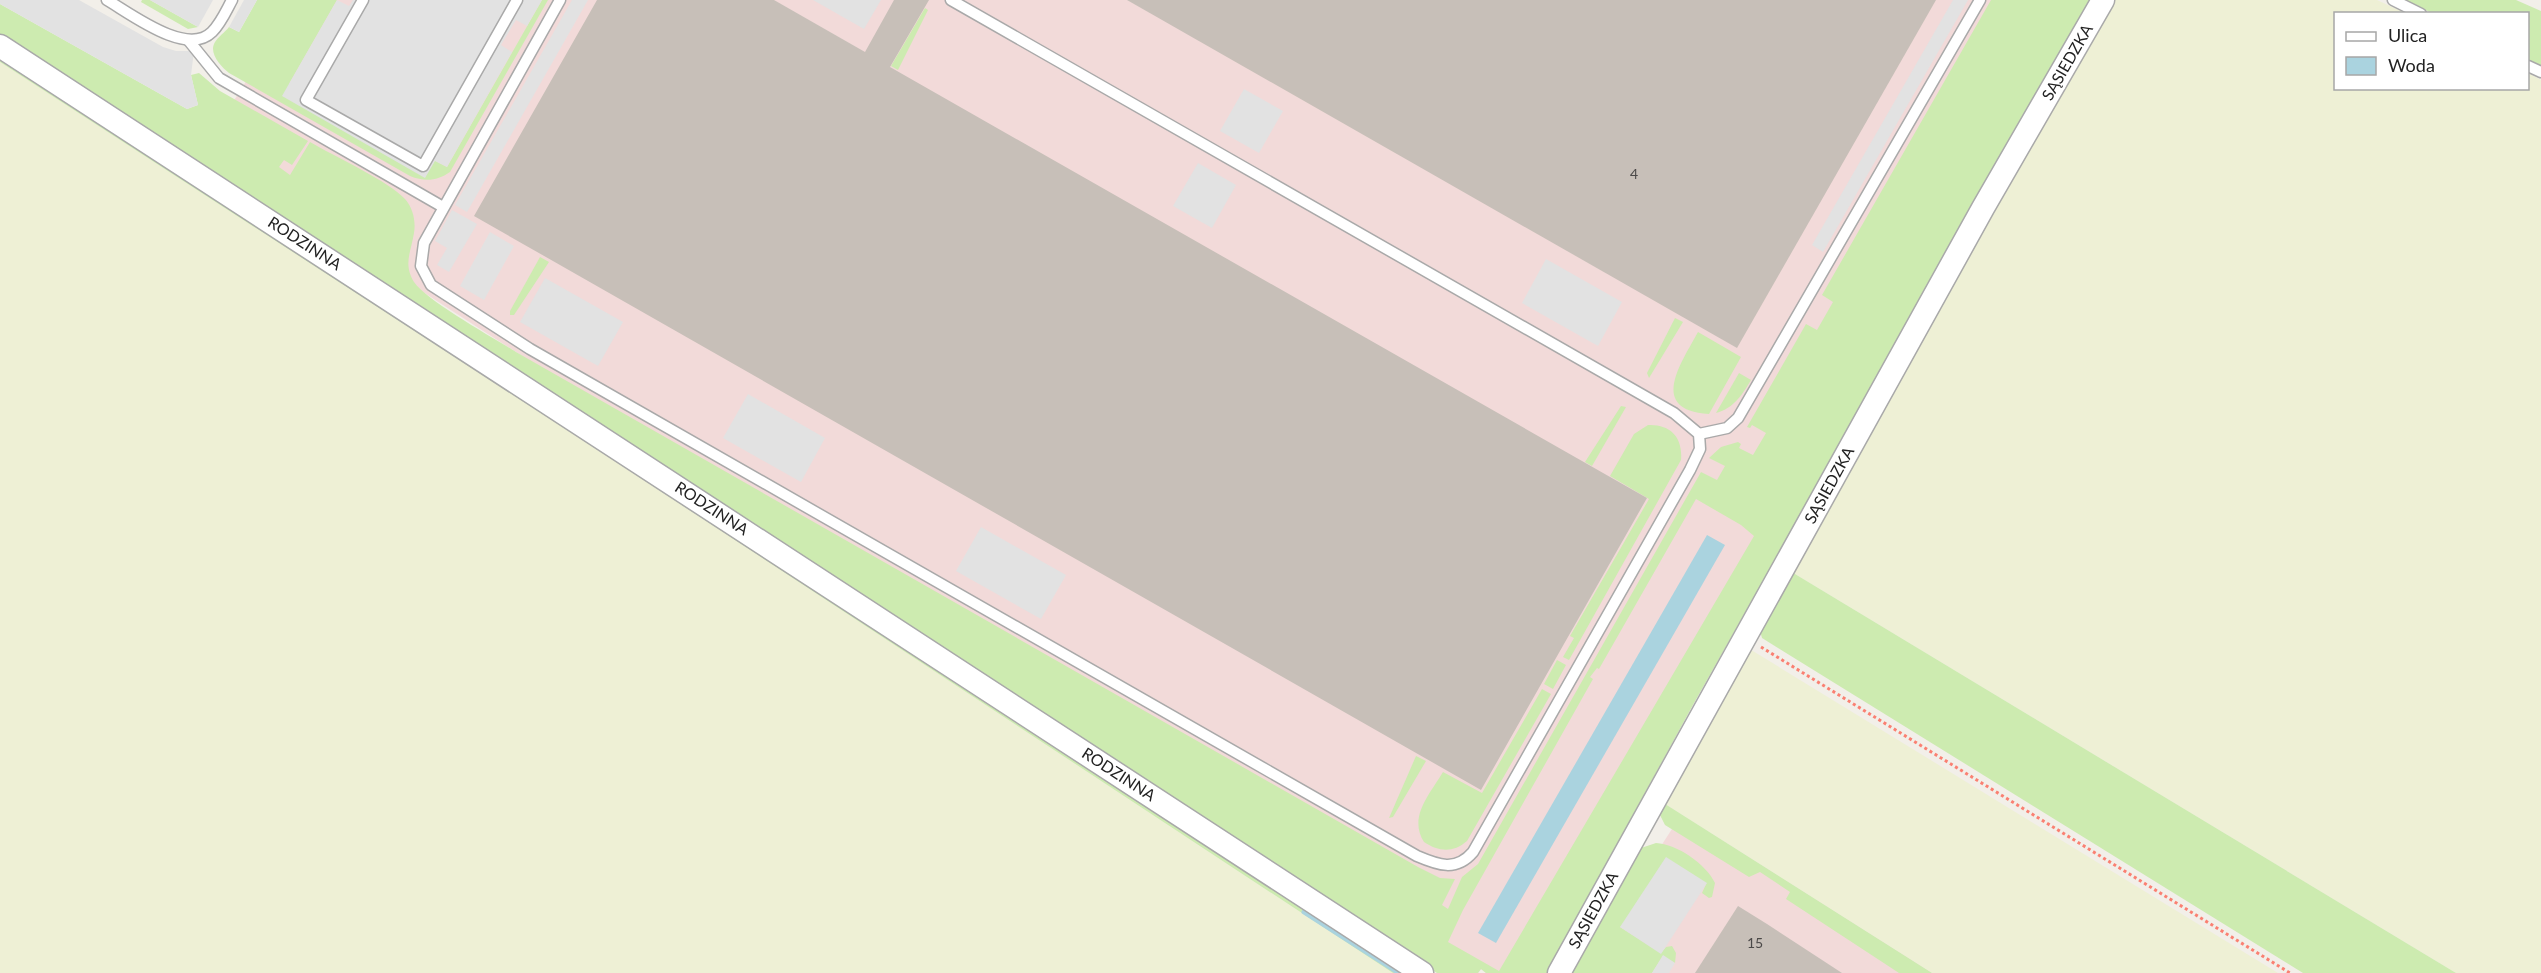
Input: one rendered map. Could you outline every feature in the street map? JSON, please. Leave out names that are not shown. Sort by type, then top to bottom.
[{"type":"street","name":"SĄSIEDZKA","points":[[1559,973],[1983,208],[2103,0]]},
{"type":"street","name":"RODZINNA","points":[[0,46],[1422,973]]},
{"type":"lane","points":[[107,0],[175,38],[189,41],[202,38],[213,31],[232,0]]},
{"type":"lane","points":[[363,0],[306,100],[423,166],[517,0]]},
{"type":"lane","points":[[560,0],[443,207],[420,255],[425,279],[436,290],[530,349],[1418,856],[1438,865],[1458,864],[1473,852],[1690,470],[1700,449],[1699,434],[1674,413],[951,0]]},
{"type":"lane","points":[[1699,434],[1727,428],[1738,418],[1980,0]]},
{"type":"lane","points":[[2393,0],[2417,12]]},
{"type":"lane","points":[[189,41],[219,78],[443,207]]},
{"type":"path","points":[[1744,637],[2290,973]]},
{"type":"shaded area","points":[[0,0],[79,0],[163,47],[176,51],[194,51],[191,75],[198,105],[187,109],[0,4]]},
{"type":"shaded area","points":[[150,0],[213,0],[198,27]]},
{"type":"shaded area","points":[[244,0],[257,0],[239,32],[229,27]]},
{"type":"shaded area","points":[[289,0],[2079,0],[1503,973],[1486,973],[1481,969],[1478,973],[203,150],[245,83],[249,70]]},
{"type":"shaded area","points":[[337,0],[349,6],[353,0],[542,0],[527,26],[516,20],[501,45],[512,52],[447,167],[435,161],[425,178],[282,96]]},
{"type":"shaded area","points":[[572,0],[588,0],[467,212],[455,205]]},
{"type":"shaded area","points":[[813,0],[881,0],[864,29]]},
{"type":"shaded area","points":[[1953,0],[1968,0],[1823,252],[1812,245]]},
{"type":"shaded area","points":[[1244,89],[1283,111],[1259,153],[1220,131]]},
{"type":"shaded area","points":[[1198,163],[1236,185],[1212,228],[1173,206]]},
{"type":"shaded area","points":[[452,210],[477,224],[449,272],[437,265],[447,248],[435,241]]},
{"type":"shaded area","points":[[490,232],[514,246],[484,300],[460,286]]},
{"type":"shaded area","points":[[1546,259],[1622,302],[1598,346],[1522,303]]},
{"type":"shaded area","points":[[545,278],[623,322],[598,366],[520,322]]},
{"type":"shaded area","points":[[748,394],[825,438],[801,482],[723,438]]},
{"type":"shaded area","points":[[981,527],[1066,575],[1041,619],[956,571]]},
{"type":"shaded area","points":[[1681,815],[1932,973],[1579,973]]},
{"type":"shaded area","points":[[1666,857],[1707,883],[1661,954],[1620,927]]},
{"type":"shaded area","points":[[1663,955],[1675,963],[1669,973],[1652,973]]},
{"type":"green space","points":[[150,0],[198,27],[188,29],[141,2]]},
{"type":"green space","points":[[257,0],[337,0],[289,84],[447,167],[542,0],[548,0],[450,172],[436,179],[426,180],[410,176],[222,67],[214,55],[215,42],[229,27],[239,32]]},
{"type":"green space","points":[[1991,0],[2091,0],[1694,703],[1547,973],[1486,973],[1481,969],[1478,973],[1437,973],[0,37],[0,4],[187,109],[198,105],[191,75],[199,73],[220,91],[308,141],[292,165],[284,160],[279,167],[290,175],[310,142],[387,185],[405,199],[413,215],[415,228],[408,264],[411,276],[421,290],[446,309],[516,352],[1418,867],[1440,878],[1455,879],[1442,905],[1448,909],[1462,877],[1478,864],[1701,472],[1717,480],[1725,466],[1709,458],[1721,447],[1738,442],[1741,444],[1739,448],[1753,455],[1766,433],[1752,425],[1750,428],[1747,427],[1806,324],[1817,330],[1833,302],[1822,295]],"holes":[[[1696,499],[1741,525],[1754,536],[1499,971],[1448,942],[1463,910],[1593,679],[1590,677],[1597,668],[1599,669]]]},
{"type":"green space","points":[[2113,0],[2377,0],[2403,12],[2334,12],[2334,90],[2529,90],[2529,74],[2541,80],[2541,973],[2456,973],[1790,571]]},
{"type":"green space","points":[[2404,0],[2516,0],[2541,11],[2541,66],[2529,60],[2529,12],[2430,12]]},
{"type":"green space","points":[[925,8],[928,10],[898,70],[891,66]]},
{"type":"green space","points":[[0,56],[1407,973],[1393,973],[624,467],[0,62]]},
{"type":"green space","points":[[0,62],[624,467],[1393,973],[0,973]]},
{"type":"green space","points":[[540,257],[549,262],[514,315],[510,315],[510,311]]},
{"type":"green space","points":[[1675,318],[1683,322],[1649,378],[1647,373]]},
{"type":"green space","points":[[1698,332],[1741,357],[1709,414],[1690,411],[1679,404],[1674,394],[1674,383],[1678,370]]},
{"type":"green space","points":[[1739,373],[1751,380],[1733,404],[1716,413]]},
{"type":"green space","points":[[1621,406],[1626,407],[1592,466],[1585,462]]},
{"type":"green space","points":[[1648,425],[1663,427],[1674,434],[1680,445],[1681,460],[1569,660],[1563,657],[1574,638],[1570,636],[1649,499],[1610,476],[1634,434]]},
{"type":"green space","points":[[1790,571],[2456,973],[2303,973],[1762,638],[1759,627]]},
{"type":"green space","points":[[1748,648],[2278,973],[1932,973],[1662,802]]},
{"type":"green space","points":[[1557,660],[1566,665],[1553,689],[1544,684]]},
{"type":"green space","points":[[1542,689],[1551,694],[1467,841],[1456,848],[1446,850],[1435,848],[1424,842],[1418,824],[1420,815],[1427,797],[1443,772],[1482,793]]},
{"type":"green space","points":[[1416,756],[1426,761],[1393,817],[1389,818]]},
{"type":"green space","points":[[1662,802],[1932,973],[1899,973],[1786,899],[1790,892],[1760,872],[1749,877],[1665,825],[1659,813]]},
{"type":"green space","points":[[1656,843],[1673,847],[1690,856],[1705,869],[1715,883],[1712,897],[1709,898],[1702,893],[1706,884],[1620,927],[1661,953],[1666,947],[1672,946],[1676,953],[1675,963],[1663,956],[1652,973],[1568,973],[1638,849]]},
{"type":"water","points":[[1707,535],[1725,545],[1496,943],[1478,933]]},
{"type":"building","points":[[597,0],[774,0],[865,52],[894,0],[929,0],[890,67],[1647,498],[1481,790],[474,216]]},
{"type":"building","points":[[1127,0],[1936,0],[1737,348]]},
{"type":"building","points":[[1738,906],[1767,924],[1842,973],[1695,973]]},
{"type":"waterway","points":[[1304,912],[1399,973]]}]
